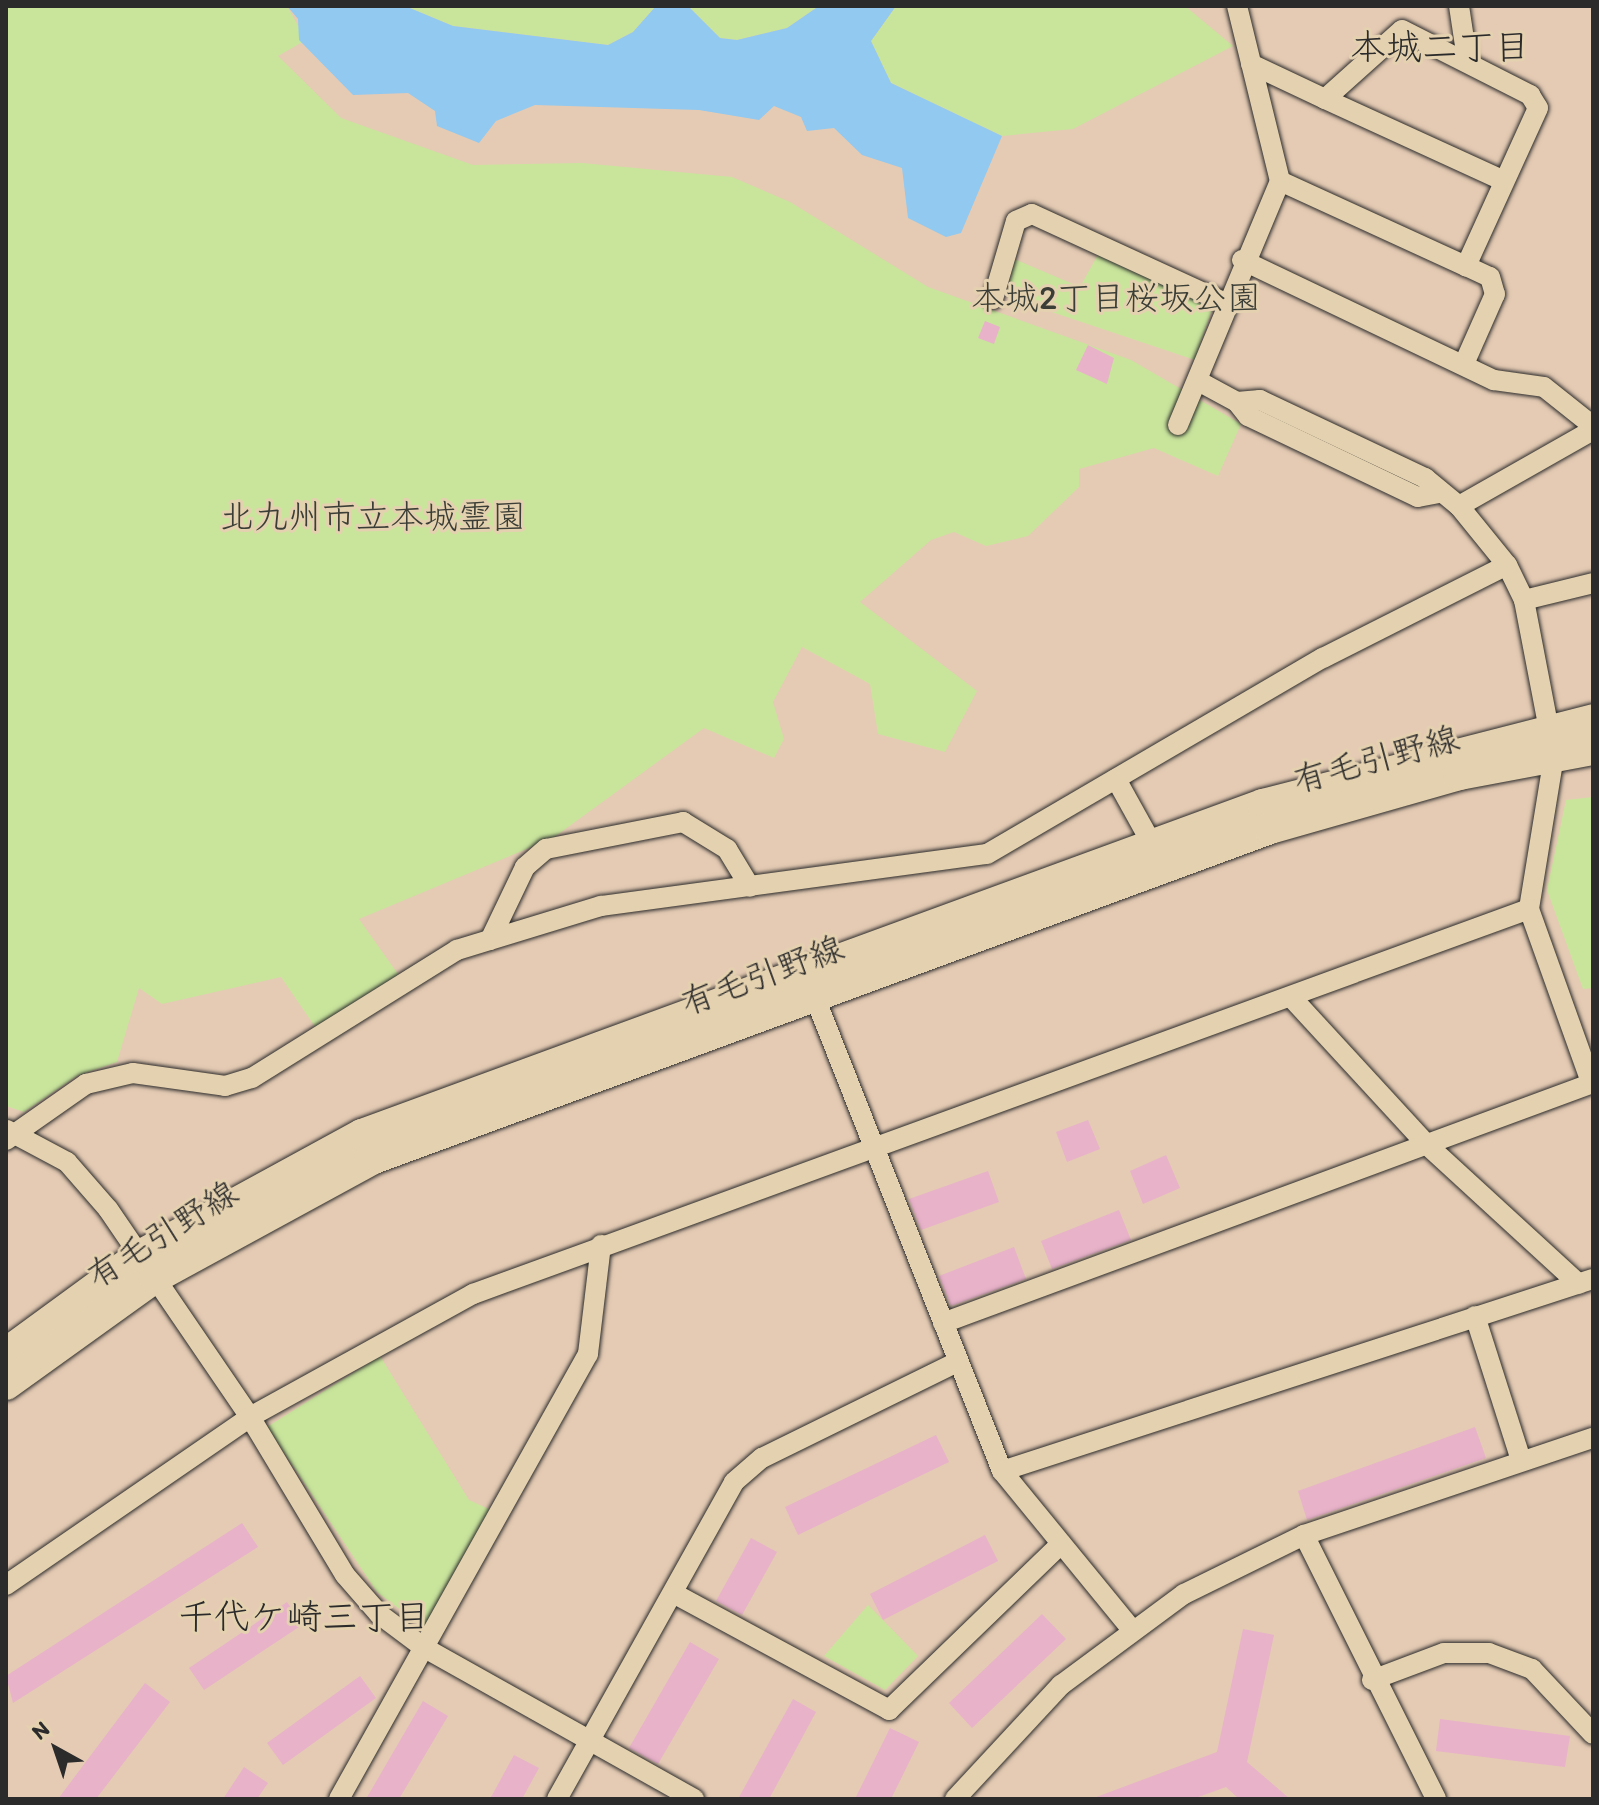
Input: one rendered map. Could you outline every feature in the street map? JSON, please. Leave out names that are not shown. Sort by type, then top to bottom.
[{"type":"main road","name":"有毛引野線","points":[[6,1354],[147,1266],[371,1159],[810,984],[1158,856],[1366,798],[1553,741],[1593,720]]},
{"type":"main road","name":"有毛引野線","points":[[1553,741],[1593,749]]},
{"type":"main road","name":"有毛引野線","points":[[6,1384],[147,1266]]},
{"type":"street","points":[[1237,6],[1271,171],[1280,181],[1490,277],[1495,294],[1464,364]]},
{"type":"street","points":[[1459,6],[1467,59]]},
{"type":"street","points":[[1325,99],[1402,30],[1467,59],[1530,95],[1538,108],[1502,180],[1466,266]]},
{"type":"street","points":[[1251,64],[1502,180]]},
{"type":"street","points":[[1178,425],[1200,382],[1242,260],[1280,181]]},
{"type":"street","points":[[993,299],[1016,221],[1032,214],[1228,304]]},
{"type":"street","points":[[1242,260],[1494,380],[1544,387],[1593,428],[1459,506]]},
{"type":"street","points":[[943,1323],[1592,1082],[1529,909],[1553,741],[1524,600],[1507,565],[1459,506],[1438,493],[1418,497],[1248,416],[1237,402],[1200,382]]},
{"type":"street","points":[[9,1134],[86,1084],[121,1076],[225,1086],[252,1078],[457,950],[601,906],[987,854],[1323,658],[1507,565]]},
{"type":"street","points":[[1524,600],[1593,583]]},
{"type":"street","points":[[1116,779],[1158,856]]},
{"type":"street","points":[[490,940],[525,867],[546,849],[683,822],[727,849],[750,887]]},
{"type":"street","points":[[6,1585],[250,1417],[473,1294],[1529,909]]},
{"type":"street","points":[[810,984],[1002,1471],[1059,1546],[1132,1630]]},
{"type":"street","points":[[1291,997],[1426,1144],[1586,1282]]},
{"type":"street","points":[[9,1134],[67,1162],[147,1266],[250,1417],[345,1575],[423,1647],[694,1799]]},
{"type":"street","points":[[339,1799],[588,1354],[601,1245]]},
{"type":"street","points":[[1002,1471],[1586,1282]]},
{"type":"street","points":[[1475,1316],[1521,1460]]},
{"type":"street","points":[[557,1799],[734,1482],[762,1458],[957,1362]]},
{"type":"street","points":[[955,1799],[1061,1685],[1184,1594],[1304,1535],[1593,1438]]},
{"type":"street","points":[[1304,1535],[1372,1680],[1436,1799]]},
{"type":"street","points":[[673,1593],[889,1710],[1059,1546]]},
{"type":"street","points":[[1372,1680],[1444,1653],[1489,1653],[1532,1669],[1593,1734]]},
{"type":"green space","name":"北九州市立本城霊園","points":[[6,6],[287,6],[306,40],[278,56],[341,118],[473,165],[582,163],[732,177],[790,202],[928,287],[1131,360],[1241,424],[1218,476],[1154,448],[1079,469],[1079,487],[1028,536],[986,546],[954,532],[931,540],[860,602],[977,691],[945,752],[878,734],[870,684],[802,647],[773,702],[784,739],[774,758],[704,728],[553,838],[359,919],[400,977],[318,1031],[281,977],[162,1004],[139,988],[117,1062],[77,1076],[24,1112],[6,1106]]},
{"type":"green space","points":[[405,6],[656,6],[633,32],[608,45],[453,26]]},
{"type":"green space","points":[[688,6],[819,6],[787,28],[737,40],[720,38]]},
{"type":"green space","points":[[896,6],[1185,6],[1233,46],[1073,129],[1002,136],[891,83],[871,41]]},
{"type":"green space","name":"本城2丁目桜坂公園","points":[[1100,251],[1212,309],[1195,360],[1007,297],[1014,259],[1080,287]]},
{"type":"green space","points":[[1593,797],[1593,988],[1583,989],[1547,890],[1566,800]]},
{"type":"green space","points":[[380,1356],[469,1500],[493,1511],[426,1629],[377,1592],[267,1427]]},
{"type":"green space","points":[[868,1605],[918,1656],[885,1690],[824,1656]]},
{"type":"water","points":[[287,6],[405,6],[453,26],[608,45],[633,32],[656,6],[688,6],[720,38],[737,40],[787,28],[819,6],[896,6],[871,41],[891,83],[1002,136],[961,233],[946,237],[908,218],[902,168],[862,155],[834,128],[807,131],[801,117],[774,106],[759,120],[699,110],[535,105],[496,121],[479,143],[437,126],[435,111],[408,93],[353,95],[299,40],[298,19]]},
{"type":"building","points":[[985,321],[1000,327],[994,344],[978,338]]},
{"type":"building","points":[[1088,345],[1114,358],[1107,384],[1076,370]]},
{"type":"building","points":[[1088,1120],[1100,1149],[1067,1162],[1056,1132]]},
{"type":"building","points":[[1166,1155],[1180,1188],[1143,1204],[1130,1171]]},
{"type":"building","points":[[988,1171],[999,1202],[921,1230],[909,1199]]},
{"type":"building","points":[[1119,1210],[1131,1240],[1052,1269],[1041,1241]]},
{"type":"building","points":[[1014,1247],[1026,1279],[951,1306],[939,1276]]},
{"type":"building","points":[[1475,1427],[1486,1458],[1307,1520],[1298,1491]]},
{"type":"building","points":[[936,1435],[949,1462],[798,1535],[785,1507]]},
{"type":"building","points":[[242,1523],[258,1547],[13,1703],[6,1676]]},
{"type":"building","points":[[985,1535],[998,1561],[883,1620],[870,1594]]},
{"type":"building","points":[[751,1538],[777,1552],[742,1615],[716,1601]]},
{"type":"building","points":[[287,1602],[302,1625],[204,1690],[189,1668]]},
{"type":"building","points":[[1042,1614],[1066,1639],[972,1728],[949,1703]]},
{"type":"building","points":[[1243,1629],[1274,1635],[1247,1762],[1290,1799],[1239,1799],[1226,1787],[1193,1799],[1091,1799],[1217,1752]]},
{"type":"building","points":[[690,1642],[719,1659],[658,1764],[629,1748]]},
{"type":"building","points":[[360,1676],[376,1698],[283,1765],[267,1743]]},
{"type":"building","points":[[145,1683],[170,1702],[96,1799],[58,1799]]},
{"type":"building","points":[[793,1699],[816,1712],[769,1799],[738,1799]]},
{"type":"building","points":[[423,1701],[448,1716],[399,1799],[366,1799]]},
{"type":"building","points":[[1440,1719],[1570,1736],[1565,1767],[1436,1751]]},
{"type":"building","points":[[890,1728],[919,1742],[891,1799],[855,1799]]},
{"type":"building","points":[[514,1755],[539,1768],[522,1799],[490,1799]]},
{"type":"building","points":[[244,1767],[268,1783],[257,1799],[223,1799]]},
{"type":"district","name":"本城二丁目","points":[[1440,47]]},
{"type":"district","name":"千代ケ崎三丁目","points":[[304,1617]]}]
